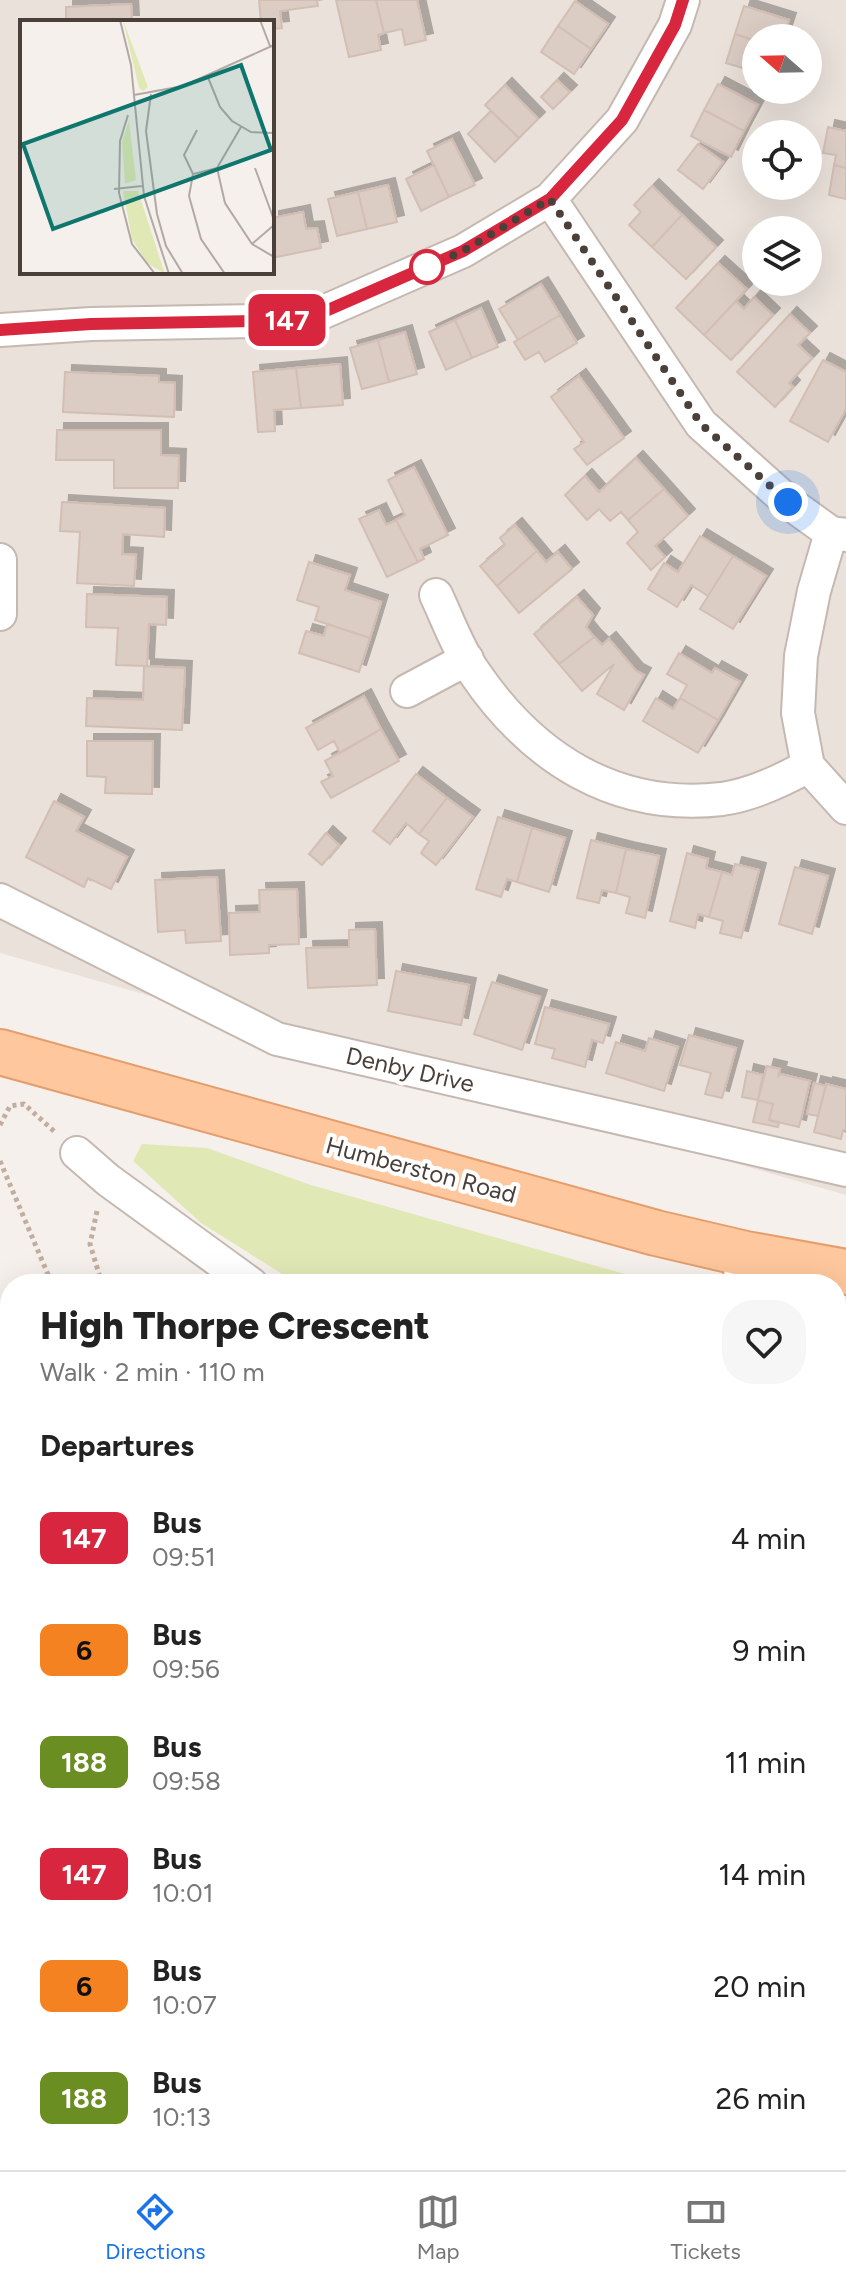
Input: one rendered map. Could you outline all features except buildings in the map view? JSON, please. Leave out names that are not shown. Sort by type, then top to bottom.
[{"type":"main road","name":"Humberston Road","points":[[0,1052],[656,1233],[742,1269],[846,1272]]},
{"type":"street","points":[[0,330],[91,324],[305,320],[463,251],[550,199],[622,120],[675,25],[683,0]]},
{"type":"street","points":[[550,199],[701,424],[788,502],[839,534],[814,591],[801,656],[798,713],[808,766],[846,808]]},
{"type":"street","points":[[0,560],[0,614]]},
{"type":"street","points":[[436,595],[473,672],[527,736],[565,766],[607,787],[668,801],[725,798],[783,780],[808,766]]},
{"type":"street","points":[[407,691],[467,659]]},
{"type":"street","name":"Denby Drive","points":[[0,900],[277,1039],[846,1170]]},
{"type":"street","points":[[77,1153],[108,1180],[237,1274]]},
{"type":"path","points":[[0,1125],[10,1106],[24,1104],[77,1153]]},
{"type":"path","points":[[0,1161],[48,1274]]},
{"type":"path","points":[[99,1274],[90,1244],[99,1200],[108,1180]]},
{"type":"shaded area","points":[[0,0],[846,0],[846,1195],[0,953]]},
{"type":"green space","points":[[142,1144],[207,1148],[311,1185],[625,1274],[282,1274],[201,1223],[133,1161]]},
{"type":"bus line","name":"147","points":[[0,330],[91,324],[305,320],[463,251],[550,199],[622,120],[675,25],[683,0]]},
{"type":"route","points":[[427,267],[463,251],[550,199],[701,424],[788,502]]}]
